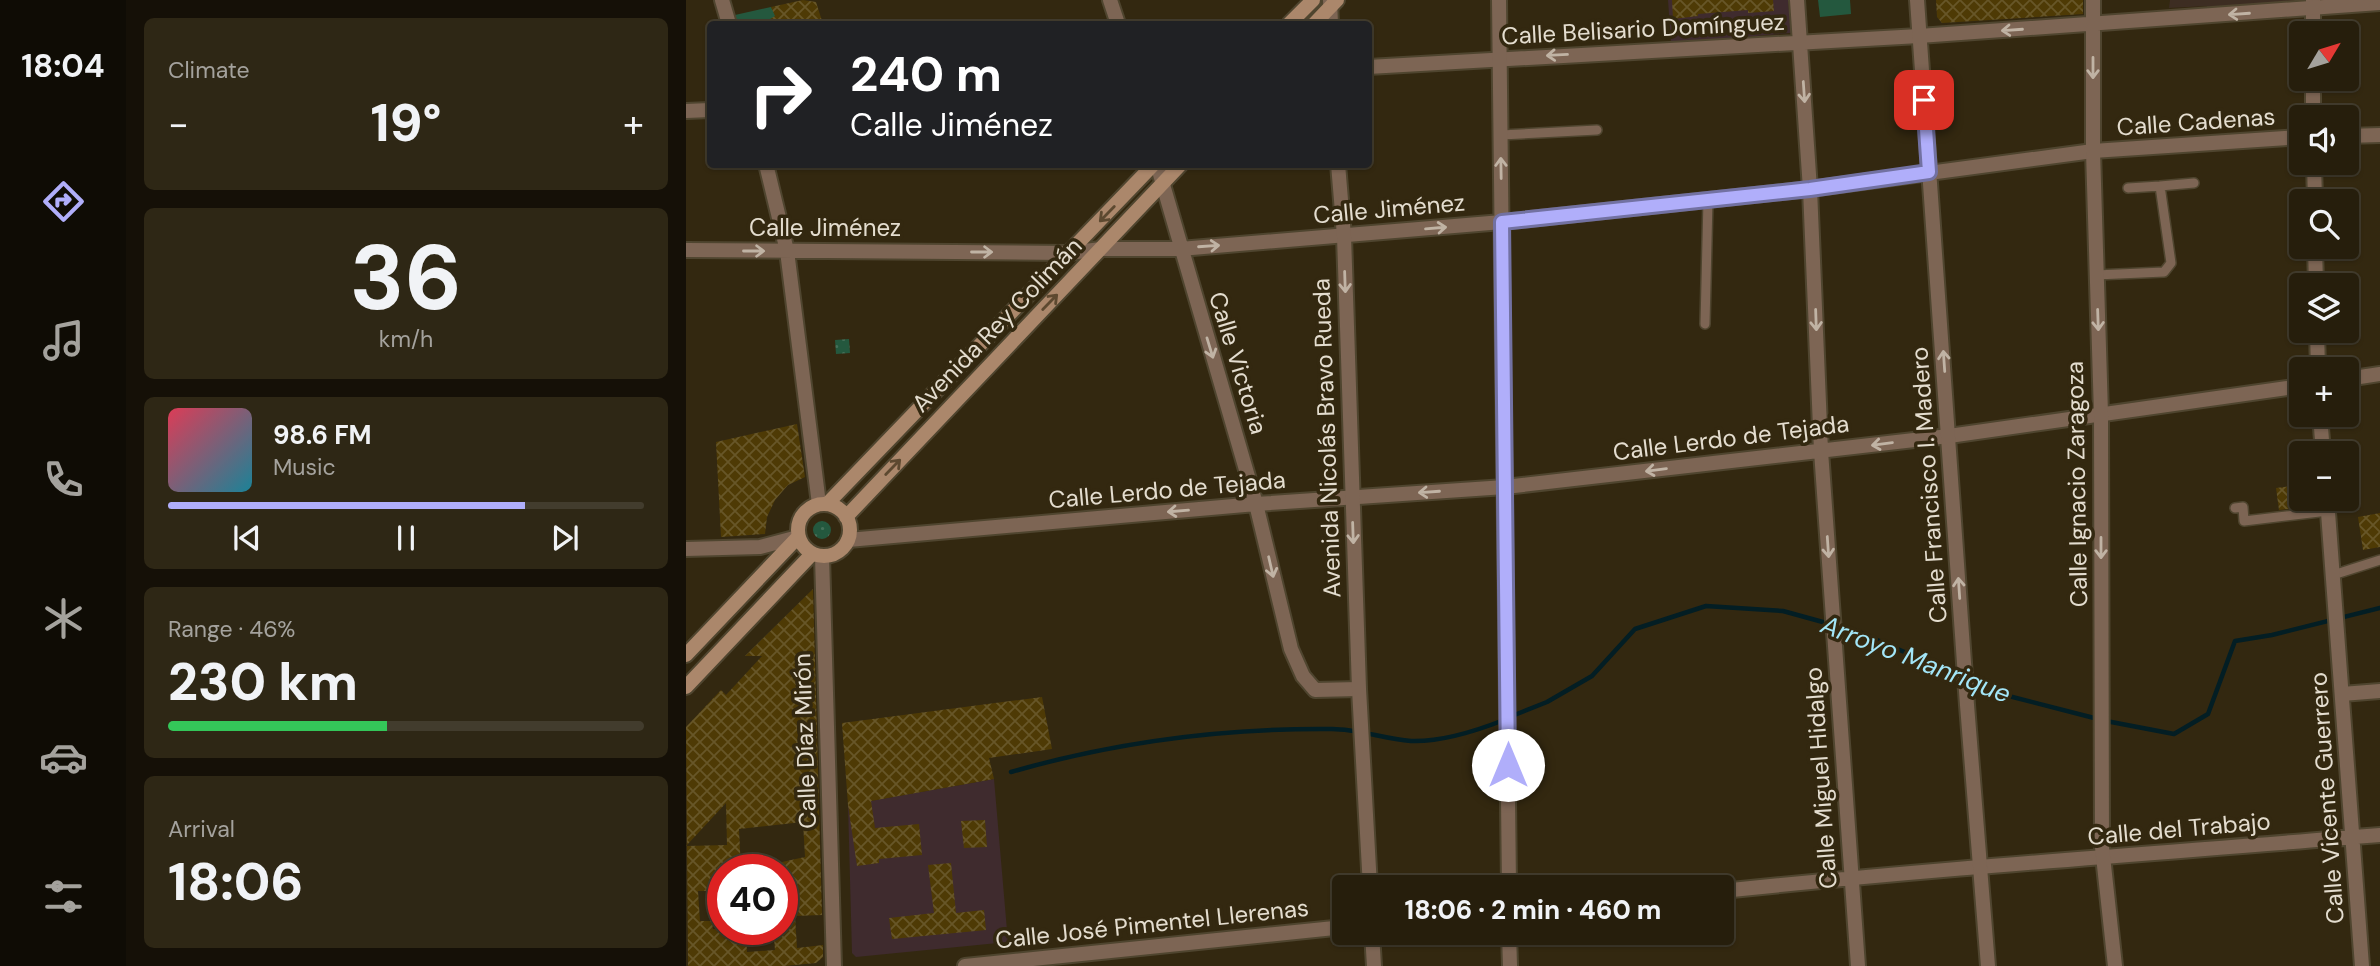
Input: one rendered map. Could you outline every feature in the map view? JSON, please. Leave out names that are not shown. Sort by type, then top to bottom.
[{"type":"main road","points":[[1292,21],[1313,0]]},
{"type":"main road","points":[[1317,21],[1332,3]]},
{"type":"main road","name":"Avenida Rey Colimán","points":[[822,504],[1152,168]]},
{"type":"main road","name":"Avenida Rey Colimán","points":[[846,517],[1177,168]]},
{"type":"main road","points":[[822,504],[841,511],[846,517],[850,533],[848,541],[838,553],[817,555],[806,550],[798,537],[802,514],[822,504]]},
{"type":"main road","points":[[686,654],[798,537]]},
{"type":"main road","points":[[686,687],[817,555]]},
{"type":"street","points":[[722,0],[728,21]]},
{"type":"street","points":[[1110,0],[1117,21]]},
{"type":"street","points":[[1499,0],[1508,875]]},
{"type":"street","name":"Calle Miguel Hidalgo","points":[[1797,0],[1810,189],[1821,450],[1858,966]]},
{"type":"street","name":"Calle Francisco I. Madero","points":[[1917,0],[1988,966]]},
{"type":"street","name":"Calle Ignacio Zaragoza","points":[[2093,0],[2093,151],[2101,414],[2103,858],[2115,966]]},
{"type":"street","points":[[1331,21],[1332,3]]},
{"type":"street","name":"Calle Belisario Domínguez","points":[[1372,67],[1500,58],[1801,45],[2093,24],[2313,4],[2380,3]]},
{"type":"street","points":[[686,111],[707,110]]},
{"type":"street","points":[[2359,136],[2380,135]]},
{"type":"street","name":"Calle Cadenas","points":[[2093,151],[2289,138]]},
{"type":"street","name":"Calle Jiménez","points":[[686,250],[1069,253],[1101,249],[1180,249],[1502,222],[1708,200],[2093,151]]},
{"type":"street","points":[[767,168],[787,251],[822,504]]},
{"type":"street","name":"Calle Victoria","points":[[1157,168],[1256,504],[1291,649],[1303,676],[1315,690],[1359,689]]},
{"type":"street","name":"Avenida Nicolás Bravo Rueda","points":[[1338,168],[1344,236],[1359,689],[1369,875]]},
{"type":"street","points":[[2359,377],[2380,374]]},
{"type":"street","name":"Calle Lerdo de Tejada","points":[[848,541],[1256,504],[1505,487],[1949,436],[2289,388]]},
{"type":"street","name":"Calle Vicente Guerrero","points":[[2328,511],[2362,966]]},
{"type":"street","points":[[686,549],[760,547],[798,537]]},
{"type":"street","name":"Calle Díaz Mirón","points":[[817,555],[834,966]]},
{"type":"street","points":[[2342,694],[2380,691]]},
{"type":"street","name":"Calle del Trabajo","points":[[1982,866],[2380,835]]},
{"type":"street","points":[[1734,890],[1982,866]]},
{"type":"street","name":"Calle José Pimentel Llerenas","points":[[965,966],[1332,928]]},
{"type":"street","points":[[1373,945],[1374,966]]},
{"type":"street","points":[[1509,945],[1510,966]]},
{"type":"lane","points":[[1501,135],[1597,130]]},
{"type":"lane","points":[[2128,188],[2194,183]]},
{"type":"lane","points":[[2096,275],[2164,272],[2171,263],[2160,186]]},
{"type":"lane","points":[[1705,324],[1708,200]]},
{"type":"lane","points":[[2235,508],[2243,507],[2244,521],[2296,511]]},
{"type":"lane","points":[[2333,575],[2380,560]]},
{"type":"shaded area","points":[[1668,0],[1788,0],[1791,33],[1671,43]]},
{"type":"shaded area","points":[[2170,0],[2302,0],[2297,6],[2208,14],[2207,6],[2169,8]]},
{"type":"shaded area","points":[[994,779],[1008,942],[856,957],[852,953],[848,805]]},
{"type":"green space","points":[[1818,0],[1850,0],[1851,14],[1820,17]]},
{"type":"green space","points":[[771,7],[778,21],[736,21],[735,15]]},
{"type":"green space","points":[[849,339],[850,353],[836,354],[835,340]]},
{"type":"green space","points":[[818,521],[826,521],[831,530],[829,537],[818,539],[813,534],[813,526]]},
{"type":"building","points":[[803,0],[816,2],[822,21],[767,21],[775,16],[771,7]]},
{"type":"building","points":[[1672,0],[1773,0],[1774,11],[1748,13],[1748,10],[1673,19]]},
{"type":"building","points":[[1936,0],[2083,0],[2083,14],[1942,23],[1937,17]]},
{"type":"building","points":[[797,424],[805,477],[788,485],[775,500],[767,517],[765,534],[721,537],[716,442]]},
{"type":"building","points":[[2289,486],[2289,509],[2279,510],[2276,488]]},
{"type":"building","points":[[2380,513],[2380,547],[2363,550],[2358,517]]},
{"type":"building","points":[[813,589],[822,915],[798,916],[798,859],[805,857],[803,822],[739,829],[740,854],[707,854],[707,891],[698,891],[700,921],[707,921],[707,945],[747,945],[747,952],[775,950],[775,945],[797,945],[797,948],[823,945],[823,957],[816,963],[784,966],[688,966],[687,846],[727,845],[726,803],[687,845],[686,727],[721,690],[726,695],[762,656],[745,656]]},
{"type":"building","points":[[1042,697],[1052,749],[989,758],[994,779],[871,801],[875,828],[919,824],[922,855],[879,859],[879,863],[857,866],[848,805],[842,723]]},
{"type":"building","points":[[985,820],[987,847],[964,848],[961,821]]},
{"type":"building","points":[[951,863],[956,913],[984,910],[986,930],[892,939],[889,918],[934,913],[928,865]]},
{"type":"waterway","name":"Arroyo Manrique","points":[[1512,716],[1547,702],[1592,676],[1635,629],[1706,606],[1783,611],[1859,632],[1961,677]]},
{"type":"waterway","name":"Arroyo Manrique","points":[[2106,721],[2174,734],[2208,714],[2235,641],[2272,635],[2380,608]]},
{"type":"waterway","name":"Arroyo Manrique","points":[[1969,680],[1997,693],[2098,719]]},
{"type":"waterway","name":"Arroyo Manrique","points":[[1011,772],[1090,752],[1210,734],[1332,729],[1422,741],[1458,735],[1504,720]]},
{"type":"route","points":[[1508,765],[1502,222],[1810,189],[1929,172],[1924,100]]}]
